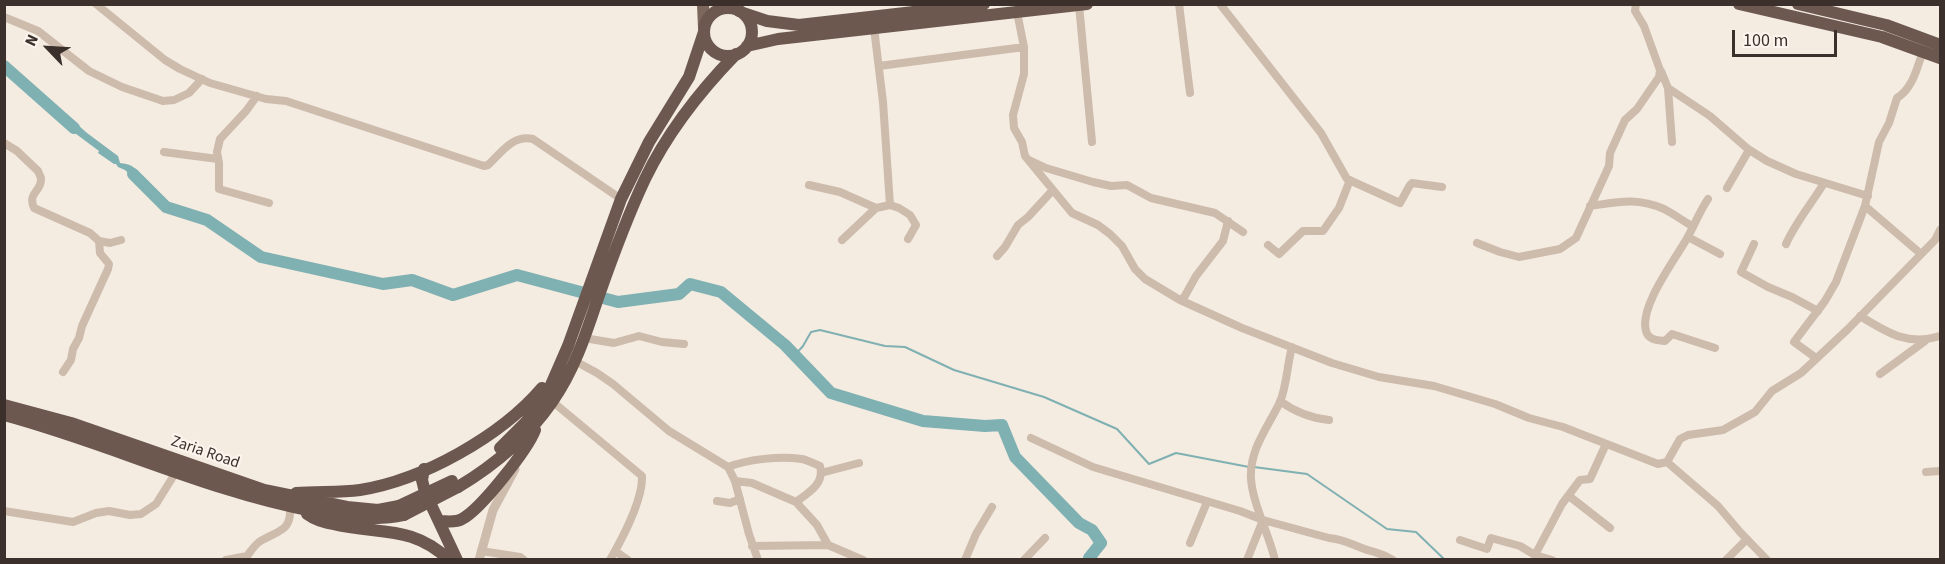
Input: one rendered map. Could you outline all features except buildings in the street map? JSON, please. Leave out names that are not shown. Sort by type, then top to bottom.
[{"type":"highway","points":[[4,415],[67,433],[248,497],[337,515],[374,519],[401,510],[455,484],[507,453],[553,402],[575,361],[584,338],[588,310],[621,199],[649,142],[689,77],[711,15],[720,9],[739,9],[767,21],[799,25],[984,4]]},
{"type":"highway","points":[[1739,4],[1802,10],[1941,45]]},
{"type":"highway","points":[[596,284],[666,140],[690,105],[736,54],[747,46],[778,39],[1083,5]]},
{"type":"highway","points":[[739,9],[751,25],[751,39],[747,46]]},
{"type":"highway","points":[[704,30],[706,42],[717,53],[726,56],[736,54]]},
{"type":"highway","points":[[1884,31],[1941,58]]},
{"type":"highway","points":[[284,494],[358,490],[389,483],[465,451],[519,412],[542,388],[588,310]]},
{"type":"highway","points":[[455,484],[487,459],[526,422],[551,385],[568,346]]},
{"type":"highway","name":"Zaria Road","points":[[4,405],[71,423],[240,483],[329,504],[367,509],[401,510]]},
{"type":"highway","points":[[439,521],[459,520],[470,513],[526,448],[538,420]]},
{"type":"highway","points":[[424,470],[423,486],[457,560]]},
{"type":"highway","points":[[296,507],[315,519],[346,527],[408,535],[432,546],[449,560]]},
{"type":"main road","points":[[703,4],[704,30]]},
{"type":"street","points":[[96,4],[165,60],[202,79],[256,96],[286,101],[484,166],[488,165],[513,140],[527,137],[621,199]]},
{"type":"street","points":[[1179,4],[1190,93]]},
{"type":"street","points":[[1220,4],[1321,133],[1347,179],[1400,203],[1412,183],[1442,187]]},
{"type":"street","points":[[1636,4],[1635,11],[1644,26],[1668,88],[1672,142]]},
{"type":"street","points":[[1083,5],[1092,142]]},
{"type":"street","points":[[1017,12],[1024,47],[1024,74],[1013,115],[1014,128],[1028,159],[1072,213],[1098,225],[1122,246],[1135,269],[1145,279],[1182,301],[1242,328],[1352,370],[1434,386],[1495,404],[1529,418],[1563,427],[1658,464],[1667,462],[1680,439],[1688,435],[1723,430],[1755,411],[1772,391],[1801,372],[1860,316],[1935,240],[1941,230]]},
{"type":"street","points":[[4,17],[38,31],[89,71],[122,87],[163,100],[174,100],[189,93],[202,79]]},
{"type":"street","points":[[874,28],[891,205]]},
{"type":"street","points":[[879,66],[1024,47]]},
{"type":"street","points":[[1816,358],[1794,342],[1818,311],[1836,282],[1865,206],[1879,142],[1889,123],[1897,98],[1909,86],[1923,51]]},
{"type":"street","points":[[1477,243],[1519,257],[1560,249],[1576,238],[1608,166],[1610,153],[1625,120],[1637,109],[1659,77],[1660,70]]},
{"type":"street","points":[[1668,88],[1710,116],[1749,150],[1767,161],[1796,174],[1868,196]]},
{"type":"street","points":[[256,96],[246,111],[220,139],[217,152],[219,189],[269,204]]},
{"type":"street","points":[[4,143],[17,151],[38,171],[41,178],[31,201],[34,208],[90,233],[99,241],[110,243],[121,240]]},
{"type":"street","points":[[1727,188],[1749,150]]},
{"type":"street","points":[[164,152],[218,159]]},
{"type":"street","points":[[1028,159],[1046,168],[1093,182],[1111,186],[1126,185],[1151,198],[1215,213],[1243,232]]},
{"type":"street","points":[[1268,245],[1279,254],[1302,231],[1323,231],[1339,208],[1350,180]]},
{"type":"street","points":[[1786,244],[1795,225],[1811,205],[1824,183]]},
{"type":"street","points":[[808,185],[840,192],[876,208]]},
{"type":"street","points":[[997,256],[1018,225],[1052,190]]},
{"type":"street","points":[[1708,199],[1654,295],[1645,320],[1646,333],[1655,340],[1665,341],[1672,334],[1716,348]]},
{"type":"street","points":[[1590,206],[1628,200],[1641,202],[1665,210],[1692,226]]},
{"type":"street","points":[[842,240],[876,208],[891,205],[910,215],[916,225],[908,239]]},
{"type":"street","points":[[1865,206],[1921,254]]},
{"type":"street","points":[[1182,301],[1196,276],[1223,241],[1228,221]]},
{"type":"street","points":[[1688,237],[1720,254]]},
{"type":"street","points":[[63,372],[71,360],[82,326],[108,269],[109,264],[100,253],[99,241]]},
{"type":"street","points":[[1754,244],[1741,272],[1818,311]]},
{"type":"street","points":[[1860,316],[1901,339],[1925,341]]},
{"type":"street","points":[[584,338],[614,343],[639,336],[662,342],[684,344]]},
{"type":"street","points":[[1880,374],[1925,341],[1941,336]]},
{"type":"street","points":[[1275,560],[1251,482],[1251,473],[1259,440],[1280,401],[1292,347]]},
{"type":"street","points":[[575,361],[614,384],[669,431],[728,467],[735,481],[752,546],[758,560]]},
{"type":"street","points":[[1280,401],[1300,413],[1329,420]]},
{"type":"street","points":[[553,402],[642,476],[642,486],[632,514],[610,560]]},
{"type":"street","points":[[1031,438],[1093,467],[1168,488],[1263,520],[1340,539],[1370,551],[1382,552],[1393,560]]},
{"type":"street","points":[[1535,555],[1562,504],[1580,480],[1590,479],[1606,444]]},
{"type":"street","points":[[524,560],[520,557],[480,555],[493,510],[526,448]]},
{"type":"street","points":[[728,467],[743,461],[805,459],[820,466],[822,473],[815,487],[796,502]]},
{"type":"street","points":[[1667,462],[1718,506],[1767,560]]},
{"type":"street","points":[[822,473],[859,463]]},
{"type":"street","points":[[1926,472],[1941,471]]},
{"type":"street","points":[[4,511],[73,522],[96,513],[109,511],[130,515],[141,514],[156,504],[176,472]]},
{"type":"street","points":[[735,481],[752,483],[796,502],[817,525],[828,545]]},
{"type":"street","points":[[1569,496],[1610,528]]},
{"type":"street","points":[[717,501],[730,503],[740,499]]},
{"type":"street","points":[[1190,543],[1208,502]]},
{"type":"street","points":[[226,560],[248,558],[254,546],[288,525],[296,507]]},
{"type":"street","points":[[965,560],[976,534],[992,507]]},
{"type":"street","points":[[1247,560],[1263,520]]},
{"type":"street","points":[[1024,560],[1045,538]]},
{"type":"street","points":[[1460,540],[1487,549],[1491,538],[1520,546],[1535,555],[1552,560]]},
{"type":"street","points":[[1726,560],[1747,539]]},
{"type":"street","points":[[752,546],[828,545],[863,560]]},
{"type":"street","points":[[615,551],[628,560]]},
{"type":"water","points":[[68,116],[118,156],[120,163],[136,169],[147,183],[145,185],[137,182],[125,170],[98,153],[99,151],[60,122],[62,118]]},
{"type":"waterway","points":[[4,66],[74,128]]},
{"type":"waterway","points":[[133,174],[166,207],[207,220],[261,257],[383,284],[412,280],[453,295],[517,275],[618,302],[679,294],[690,284],[721,292],[785,345],[831,393],[923,421],[985,426],[1002,425],[1015,457],[1079,523],[1092,530],[1101,543],[1089,558],[1092,560]]},
{"type":"waterway","points":[[795,355],[811,332],[820,330],[885,346],[905,347],[954,370],[1044,397],[1117,429],[1149,464],[1176,453],[1249,467]]},
{"type":"waterway","points":[[1254,467],[1307,474],[1387,529],[1416,532],[1445,560]]}]
